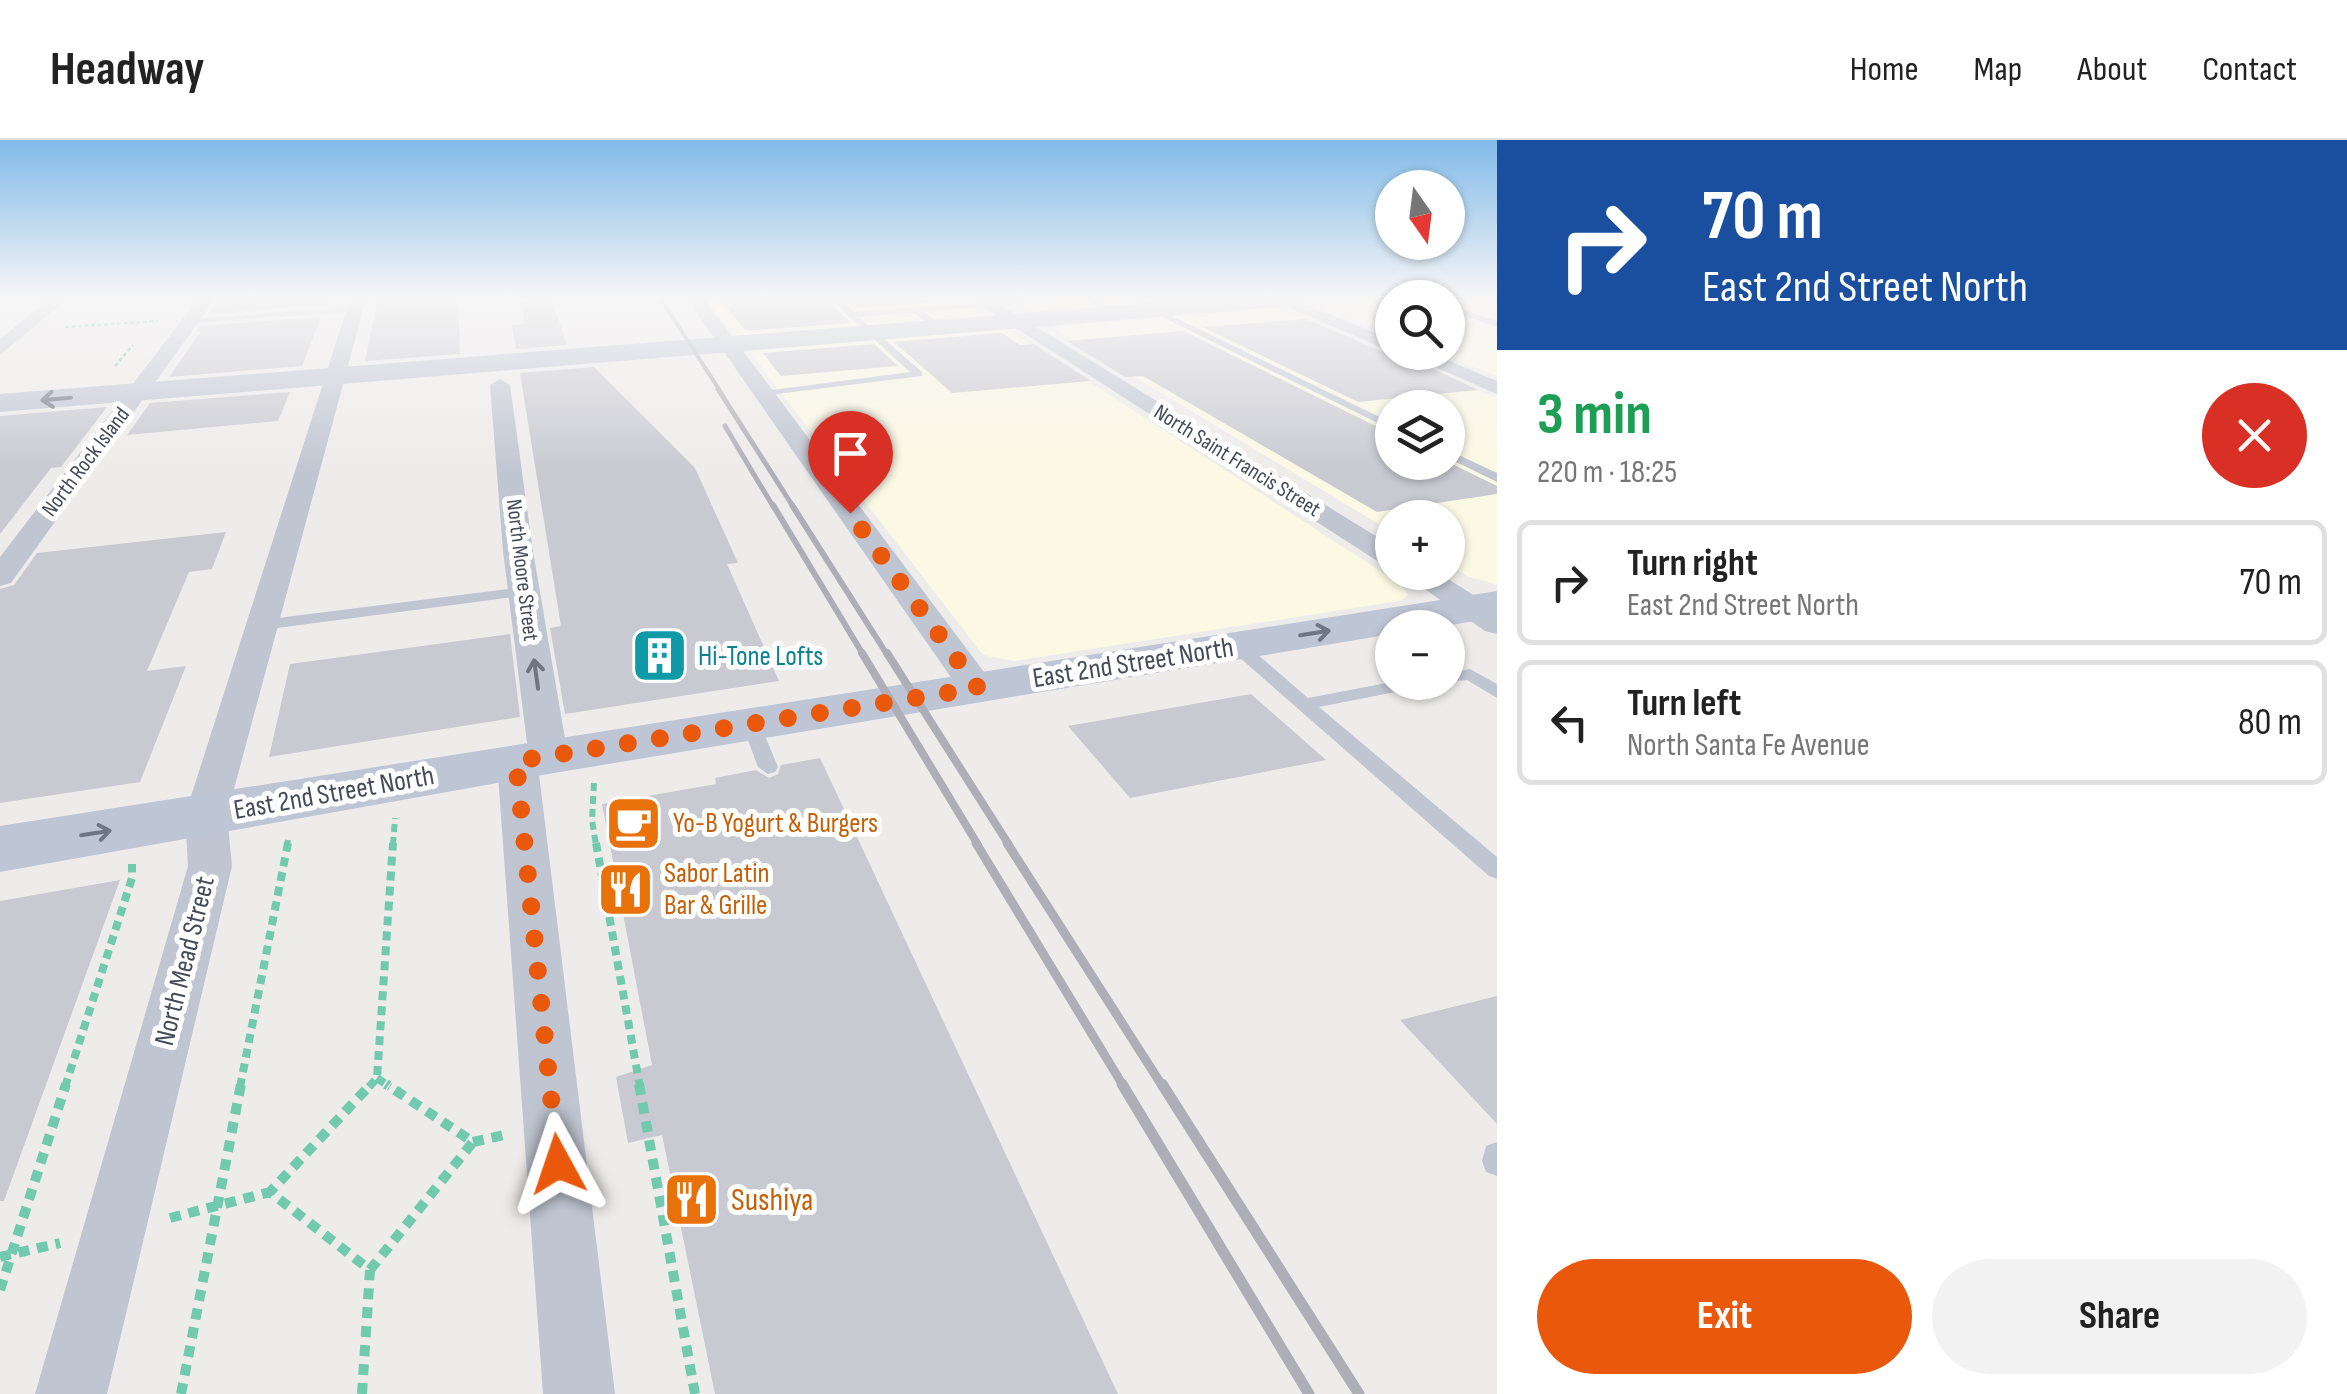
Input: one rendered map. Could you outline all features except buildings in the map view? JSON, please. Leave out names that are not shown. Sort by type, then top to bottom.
[{"type":"street","name":"North Rock Island","points":[[0,577],[163,358]]},
{"type":"street","name":"North Mead Street","points":[[72,1394],[210,866],[206,815],[339,358]]},
{"type":"street","points":[[0,403],[556,358]]},
{"type":"street","points":[[738,358],[978,688]]},
{"type":"street","name":"North Saint Francis Street","points":[[1071,358],[1375,547]]},
{"type":"street","points":[[1454,370],[1497,388]]},
{"type":"street","name":"North Moore Street","points":[[500,385],[524,592],[553,765],[579,1394]]},
{"type":"street","points":[[1448,590],[1489,612]]},
{"type":"street","name":"East 2nd Street North","points":[[0,849],[397,782],[760,746],[978,688],[1237,646],[1489,612]]},
{"type":"lane","points":[[764,394],[918,374],[901,358]]},
{"type":"lane","points":[[1241,358],[1375,419]]},
{"type":"lane","points":[[1465,462],[1497,478]]},
{"type":"lane","points":[[262,625],[524,592]]},
{"type":"lane","points":[[1237,646],[1497,870]]},
{"type":"lane","points":[[1465,675],[1470,674],[1497,692]]},
{"type":"lane","points":[[1305,704],[1375,691]]},
{"type":"path","points":[[107,375],[122,358]]},
{"type":"path","points":[[553,765],[592,820],[695,1394]]},
{"type":"path","points":[[116,1230],[270,1192],[377,1078],[397,782]]},
{"type":"path","points":[[181,1394],[291,826]]},
{"type":"path","points":[[0,1290],[122,913],[132,878],[132,858]]},
{"type":"path","points":[[362,1394],[370,1270],[473,1142],[377,1078]]},
{"type":"path","points":[[270,1192],[370,1270]]},
{"type":"shaded area","points":[[754,358],[1052,358],[1375,568],[1375,590],[1404,590],[1408,595],[1399,601],[1015,661],[983,655]]},
{"type":"shaded area","points":[[1103,358],[1375,358],[1375,370],[1428,370],[1497,398],[1497,585],[1467,576],[1465,500],[1375,500],[1375,522]]},
{"type":"shaded area","points":[[1465,358],[1497,358],[1497,376],[1465,364]]},
{"type":"railway","points":[[699,358],[720,391]]},
{"type":"railway","points":[[718,389],[794,508]]},
{"type":"railway","points":[[725,426],[774,508]]},
{"type":"railway","points":[[773,505],[864,656]]},
{"type":"railway","points":[[792,505],[888,656]]},
{"type":"railway","points":[[862,653],[978,845]]},
{"type":"railway","points":[[887,653],[1009,845]]},
{"type":"railway","points":[[976,843],[1124,1087]]},
{"type":"railway","points":[[1007,843],[1163,1087]]},
{"type":"railway","points":[[1122,1084],[1309,1394]]},
{"type":"railway","points":[[1162,1084],[1359,1394]]},
{"type":"place","name":"Hi-Tone Lofts","points":[[659,656]]},
{"type":"place","name":"Yo-B Yogurt & Burgers","points":[[634,823]]},
{"type":"place","name":"Sabor Latin Bar & Grille","points":[[625,889]]},
{"type":"place","name":"Sushiya","points":[[692,1200]]},
{"type":"route","points":[[558,1164],[524,808],[516,761],[978,688],[850,513]]}]
